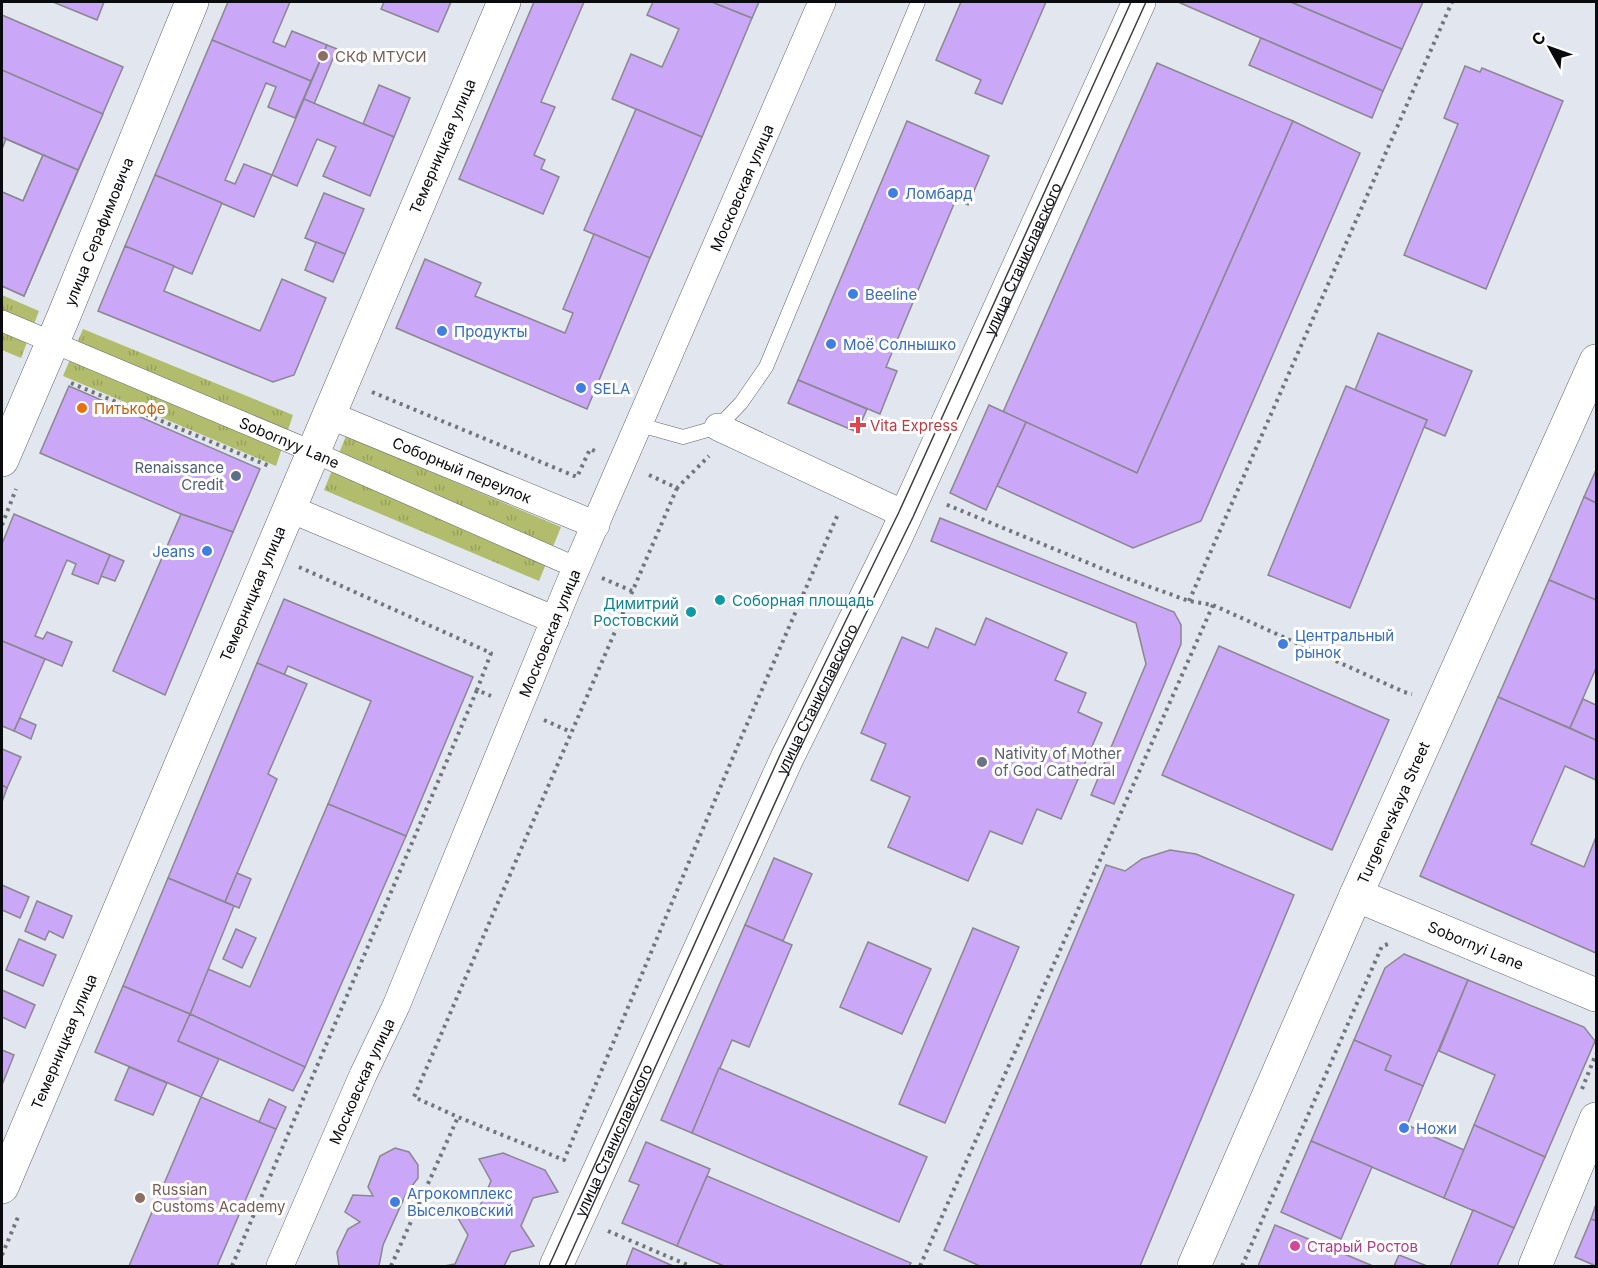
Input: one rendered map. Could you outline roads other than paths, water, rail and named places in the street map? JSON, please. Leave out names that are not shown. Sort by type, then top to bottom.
[{"type":"street","name":"улица Серафимовича","points":[[2,460],[192,2]]},
{"type":"street","name":"Темерницкая улица","points":[[2,1187],[327,414],[504,2]]},
{"type":"street","name":"Московская улица","points":[[280,1266],[363,1075],[396,1006],[621,462],[640,425],[822,2]]},
{"type":"street","name":"улица Станиславского","points":[[556,1266],[787,758],[906,515],[1139,2]]},
{"type":"street","name":"Sobornyy Lane","points":[[2,321],[312,451],[577,568]]},
{"type":"street","name":"Turgenevskaya Street","points":[[1194,1266],[1356,895],[1596,361]]},
{"type":"street","name":"Соборный переулок","points":[[327,414],[596,525]]},
{"type":"street","points":[[715,440],[906,515]]},
{"type":"street","points":[[288,508],[555,620]]},
{"type":"street","name":"Sobornyi Lane","points":[[1356,895],[1596,995]]},
{"type":"street","points":[[1535,1266],[1596,1119]]},
{"type":"lane","points":[[640,425],[683,437],[715,440],[766,367],[918,2]]},
{"type":"tram line","points":[[549,1266],[780,755],[899,512],[1131,2]]},
{"type":"tram line","points":[[565,1266],[794,761],[913,517],[1146,2]]},
{"type":"place","name":"СКФ МТУСИ","points":[[323,56]]},
{"type":"place","name":"Ломбард","points":[[893,193]]},
{"type":"place","name":"Beeline","points":[[853,294]]},
{"type":"place","name":"Продукты","points":[[442,331]]},
{"type":"place","name":"Моё Солнышко","points":[[831,344]]},
{"type":"place","name":"SELA","points":[[581,388]]},
{"type":"place","name":"Питькофе","points":[[82,408]]},
{"type":"place","name":"Vita Express","points":[[858,425]]},
{"type":"place","name":"Renaissance Credit","points":[[236,476]]},
{"type":"place","name":"Jeans","points":[[207,551]]},
{"type":"place","name":"Соборная площадь","points":[[720,600]]},
{"type":"place","name":"Димитрий Ростовский","points":[[691,612]]},
{"type":"place","name":"Центральный рынок","points":[[1283,644]]},
{"type":"place","name":"Nativity of Mother of God Cathedral","points":[[982,762]]},
{"type":"place","name":"Ножи","points":[[1404,1128]]},
{"type":"place","name":"Russian Customs Academy","points":[[140,1198]]},
{"type":"place","name":"Агрокомплекс Выселковский","points":[[395,1202]]},
{"type":"place","name":"Старый Ростов","points":[[1295,1246]]}]
